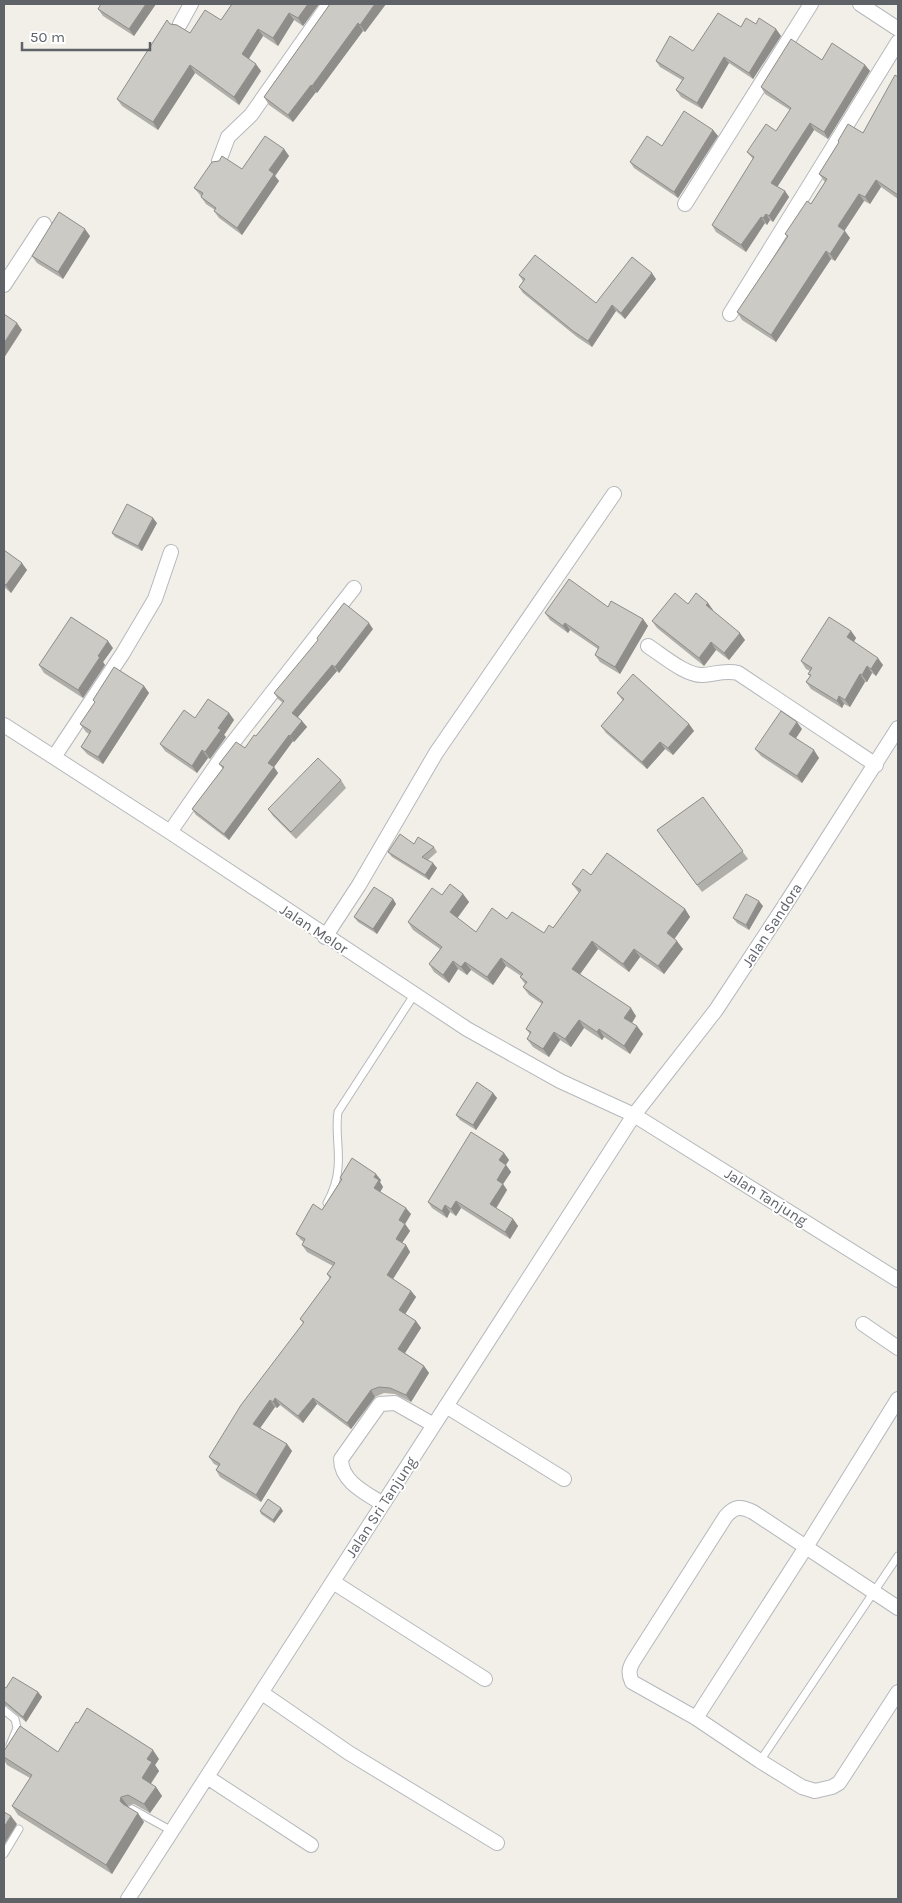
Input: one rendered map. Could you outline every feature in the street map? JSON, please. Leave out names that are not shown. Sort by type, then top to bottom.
[{"type":"street","points":[[180,24],[191,4]]},
{"type":"street","points":[[219,161],[228,137],[251,115],[329,4]]},
{"type":"street","points":[[685,204],[811,4]]},
{"type":"street","points":[[860,4],[897,26]]},
{"type":"street","points":[[730,314],[898,42]]},
{"type":"street","points":[[4,284],[44,224]]},
{"type":"street","points":[[325,937],[359,885],[436,753],[614,494]]},
{"type":"street","points":[[54,757],[123,653],[155,599],[171,552]]},
{"type":"street","points":[[170,832],[224,754],[354,588]]},
{"type":"street","points":[[648,646],[690,673],[702,675],[731,671],[744,675],[876,765]]},
{"type":"street","name":"Jalan Melor","points":[[4,725],[170,832],[325,937],[467,1029],[560,1081],[634,1115]]},
{"type":"street","name":"Jalan Sandora","points":[[634,1115],[716,1010],[876,765],[898,728]]},
{"type":"street","name":"Jalan Tanjung","points":[[634,1115],[898,1280]]},
{"type":"street","name":"Jalan Sri Tanjung","points":[[128,1899],[434,1425],[452,1410],[634,1115]]},
{"type":"street","points":[[863,1324],[898,1348]]},
{"type":"street","points":[[696,1718],[898,1399]]},
{"type":"street","points":[[383,1504],[349,1480],[341,1467],[341,1459],[380,1404],[395,1403],[434,1425]]},
{"type":"street","points":[[452,1410],[564,1479]]},
{"type":"street","points":[[898,1608],[806,1547],[743,1507],[738,1506],[726,1516],[630,1668],[629,1675],[632,1682],[696,1718],[802,1787],[815,1791],[832,1787],[839,1783],[898,1692]]},
{"type":"street","points":[[333,1582],[485,1679]]},
{"type":"street","points":[[262,1692],[350,1753],[497,1843]]},
{"type":"street","points":[[207,1777],[311,1845]]},
{"type":"lane","points":[[326,1206],[334,1189],[338,1168],[336,1126],[338,1112],[414,995]]},
{"type":"lane","points":[[760,1761],[898,1556]]},
{"type":"lane","points":[[4,1710],[15,1719],[17,1728],[10,1745]]},
{"type":"lane","points":[[132,1808],[172,1832]]},
{"type":"lane","points":[[4,1854],[20,1829]]},
{"type":"building","points":[[101,4],[146,4],[129,29],[98,9]]},
{"type":"building","points":[[232,4],[308,4],[298,18],[289,13],[273,38],[258,29],[242,54],[256,64],[234,97],[190,65],[153,122],[117,99],[167,20],[170,24],[177,25],[190,33],[205,10],[221,20]]},
{"type":"building","points":[[330,4],[375,4],[360,25],[358,23],[312,86],[288,115],[264,97]]},
{"type":"building","points":[[718,13],[741,27],[746,18],[756,24],[759,18],[776,29],[749,73],[724,57],[697,103],[676,90],[684,78],[656,61],[670,36],[693,51]]},
{"type":"building","points":[[791,39],[822,60],[832,43],[865,65],[824,132],[810,123],[771,183],[785,191],[769,216],[766,214],[763,218],[761,217],[741,245],[712,225],[754,157],[747,152],[766,124],[776,131],[791,108],[761,87]]},
{"type":"building","points":[[895,75],[898,77],[898,195],[876,180],[865,197],[859,194],[838,226],[845,231],[830,254],[826,251],[771,335],[737,312],[788,236],[785,234],[807,201],[811,204],[827,179],[819,174],[848,124],[863,133]]},
{"type":"building","points":[[684,111],[713,130],[674,192],[630,162],[647,136],[662,146]]},
{"type":"building","points":[[265,136],[284,149],[269,170],[274,174],[237,228],[214,211],[216,208],[201,197],[203,193],[194,188],[212,162],[219,161],[222,156],[242,169]]},
{"type":"building","points":[[59,212],[85,229],[58,272],[32,256]]},
{"type":"building","points":[[535,255],[596,303],[632,257],[652,273],[621,313],[612,305],[588,341],[519,287],[525,279],[519,275]]},
{"type":"building","points":[[4,314],[17,323],[4,343]]},
{"type":"building","points":[[127,504],[153,518],[138,546],[112,533]]},
{"type":"building","points":[[4,550],[22,563],[6,585],[4,584]]},
{"type":"building","points":[[569,579],[608,607],[611,601],[643,619],[615,667],[595,655],[599,647],[565,623],[563,626],[545,613]]},
{"type":"building","points":[[675,593],[688,604],[696,593],[708,603],[706,605],[740,633],[724,653],[711,642],[699,658],[652,621]]},
{"type":"building","points":[[344,603],[369,623],[335,667],[332,665],[292,713],[302,721],[268,763],[274,767],[224,834],[192,809],[224,767],[219,764],[236,742],[245,748],[284,701],[274,693],[318,640],[317,638]]},
{"type":"building","points":[[71,617],[108,641],[98,656],[100,657],[78,690],[39,665]]},
{"type":"building","points":[[829,617],[851,631],[847,637],[878,658],[871,669],[867,666],[862,675],[860,674],[845,700],[839,696],[837,701],[806,682],[811,675],[808,674],[812,668],[801,661]]},
{"type":"building","points":[[114,667],[144,686],[98,757],[81,747],[91,731],[80,724],[95,702],[93,700]]},
{"type":"building","points":[[633,674],[689,724],[668,748],[660,742],[642,762],[601,726],[624,699],[617,693]]},
{"type":"building","points":[[208,699],[229,713],[218,728],[221,730],[205,752],[202,750],[192,766],[160,744],[184,710],[195,718]]},
{"type":"building","points":[[781,711],[797,722],[789,734],[814,750],[797,776],[755,749]]},
{"type":"building","points":[[318,758],[341,780],[291,832],[268,809]]},
{"type":"building","points":[[703,797],[743,851],[697,885],[657,830]]},
{"type":"building","points":[[400,834],[414,844],[418,837],[434,847],[422,857],[433,863],[425,875],[388,852]]},
{"type":"building","points":[[607,853],[685,909],[667,933],[677,941],[658,966],[634,949],[623,964],[592,941],[572,969],[631,1008],[624,1018],[637,1026],[624,1046],[599,1029],[597,1032],[579,1020],[565,1039],[554,1032],[543,1049],[527,1039],[531,1032],[526,1029],[543,1002],[523,987],[527,982],[520,977],[523,974],[501,958],[487,977],[465,962],[461,967],[453,961],[443,975],[429,964],[442,947],[408,922],[432,888],[442,895],[450,884],[463,894],[450,912],[476,932],[492,908],[507,919],[512,912],[544,933],[549,925],[553,928],[581,890],[572,884],[583,869],[591,875]]},
{"type":"building","points":[[374,887],[393,899],[373,929],[354,917]]},
{"type":"building","points":[[746,894],[759,901],[746,925],[733,918]]},
{"type":"building","points":[[477,1082],[493,1093],[473,1125],[456,1115]]},
{"type":"building","points":[[471,1132],[504,1153],[499,1160],[506,1165],[497,1180],[503,1184],[490,1204],[513,1219],[505,1232],[456,1201],[451,1209],[445,1205],[442,1211],[428,1202]]},
{"type":"building","points":[[352,1158],[376,1174],[374,1177],[379,1180],[374,1188],[406,1208],[399,1220],[405,1224],[396,1239],[406,1245],[387,1275],[411,1291],[399,1310],[416,1321],[398,1349],[424,1366],[406,1395],[390,1388],[379,1387],[371,1390],[347,1423],[313,1398],[298,1416],[275,1398],[273,1402],[270,1400],[253,1424],[287,1444],[256,1495],[216,1470],[220,1464],[209,1457],[241,1405],[304,1322],[300,1319],[331,1277],[327,1274],[335,1263],[302,1245],[305,1239],[296,1234],[313,1204],[322,1210],[342,1179],[340,1178]]},
{"type":"building","points":[[268,1499],[281,1508],[273,1520],[260,1511]]},
{"type":"building","points":[[13,1677],[38,1692],[23,1717],[4,1701],[4,1687],[6,1688]]},
{"type":"building","points":[[87,1708],[153,1750],[147,1759],[152,1762],[142,1778],[156,1787],[144,1804],[128,1795],[121,1797],[120,1801],[123,1804],[138,1813],[106,1865],[12,1806],[32,1775],[4,1757],[4,1751],[20,1726],[58,1752]]},
{"type":"building","points":[[4,1812],[11,1816],[4,1827]]}]
